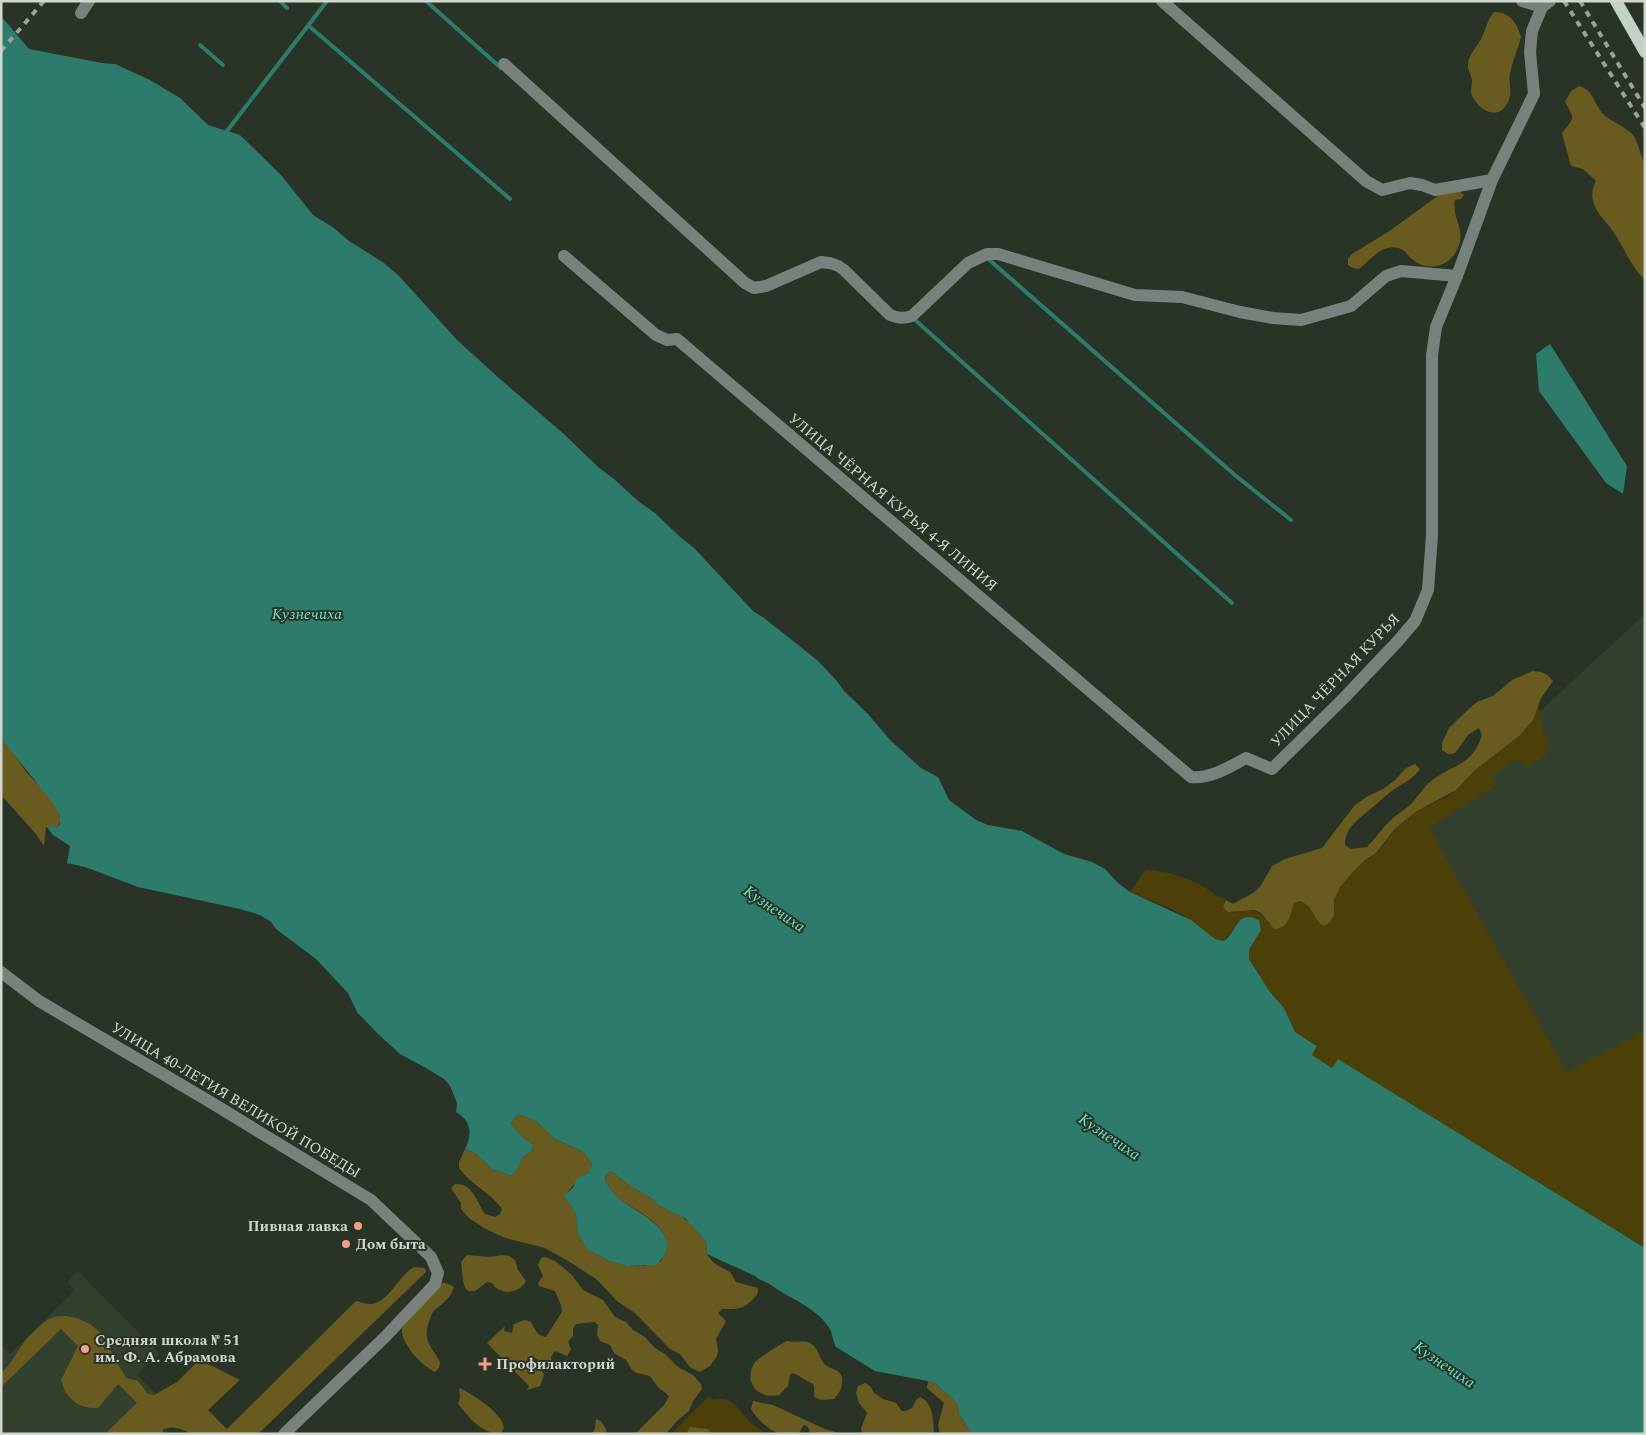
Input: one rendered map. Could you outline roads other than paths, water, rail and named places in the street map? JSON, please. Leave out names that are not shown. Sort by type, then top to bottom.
[{"type":"main road","points":[[1616,1],[1645,52]]},
{"type":"street","points":[[81,13],[89,1]]},
{"type":"street","points":[[1162,1],[1366,181],[1382,190],[1410,183],[1435,190],[1492,180]]},
{"type":"street","points":[[504,64],[745,283],[754,288],[766,286],[821,262],[828,262],[836,264],[844,270],[890,315],[905,319],[912,316],[968,263],[987,254],[998,254],[1135,295],[1182,297],[1240,312],[1273,318],[1301,320],[1351,306],[1386,276],[1400,271],[1457,276],[1492,180],[1534,94],[1530,52],[1532,31],[1546,4],[1522,1]]},
{"type":"street","name":"УЛИЦА ЧЁРНАЯ КУРЬЯ 4-Я ЛИНИЯ","points":[[564,256],[656,335],[667,340],[677,339],[1191,777],[1200,778]]},
{"type":"street","name":"УЛИЦА ЧЁРНАЯ КУРЬЯ","points":[[1200,778],[1210,776],[1246,758],[1272,769],[1344,698],[1415,621],[1428,590],[1432,535],[1432,355],[1436,327],[1457,276]]},
{"type":"street","name":"УЛИЦА 40-ЛЕТИЯ ВЕЛИКОЙ ПОБЕДЫ","points":[[1,972],[39,1001],[371,1200],[431,1257],[438,1273],[435,1284],[385,1337],[284,1434]]},
{"type":"water","name":"Кузнечиха","points":[[1,16],[29,49],[115,64],[150,80],[180,98],[208,125],[240,135],[281,175],[313,215],[384,263],[400,277],[457,340],[565,435],[598,467],[655,513],[694,548],[753,611],[817,660],[891,741],[921,768],[938,777],[949,800],[976,820],[988,825],[1022,831],[1064,854],[1092,862],[1105,869],[1119,884],[1130,892],[1191,920],[1215,939],[1224,941],[1238,923],[1246,917],[1259,920],[1261,930],[1249,950],[1249,959],[1270,992],[1284,1008],[1295,1032],[1317,1046],[1312,1055],[1332,1068],[1338,1059],[1645,1248],[1645,1434],[972,1434],[959,1414],[955,1401],[936,1384],[875,1371],[836,1347],[830,1328],[816,1313],[755,1276],[707,1254],[706,1241],[686,1219],[660,1206],[650,1197],[630,1186],[611,1171],[606,1174],[605,1180],[608,1186],[619,1199],[659,1228],[665,1236],[667,1245],[665,1255],[656,1265],[627,1266],[609,1261],[588,1250],[578,1235],[576,1214],[564,1196],[574,1186],[577,1179],[586,1174],[590,1169],[592,1164],[585,1154],[555,1139],[537,1122],[521,1115],[516,1116],[511,1123],[518,1133],[533,1145],[532,1151],[523,1157],[511,1176],[492,1169],[475,1153],[465,1149],[469,1139],[468,1124],[456,1112],[457,1103],[450,1086],[444,1079],[400,1054],[357,1012],[348,993],[316,959],[260,915],[138,887],[85,867],[67,863],[70,846],[53,835],[46,826],[57,827],[60,824],[60,816],[55,806],[1,738]]},
{"type":"water","points":[[1550,344],[1627,466],[1623,494],[1606,483],[1539,391],[1536,354]]},
{"type":"waterway","points":[[280,1],[287,8]]},
{"type":"waterway","points":[[227,131],[327,1]]},
{"type":"waterway","points":[[426,1],[501,68]]},
{"type":"waterway","points":[[309,26],[510,199]]},
{"type":"waterway","points":[[200,45],[223,65]]},
{"type":"waterway","points":[[986,257],[1236,476],[1291,520]]},
{"type":"waterway","points":[[914,319],[1232,603]]},
{"type":"railway","points":[[1,51],[44,1]]},
{"type":"railway","points":[[1564,1],[1645,128]]},
{"type":"railway","points":[[1580,1],[1645,108]]},
{"type":"place","name":"Пивная лавка","points":[[358,1226]]},
{"type":"place","name":"Дом быта","points":[[346,1244]]},
{"type":"place","name":"Средняя школа № 51 им. Ф. А. Абрамова","points":[[85,1349]]},
{"type":"place","name":"Профилакторий","points":[[485,1364]]}]
